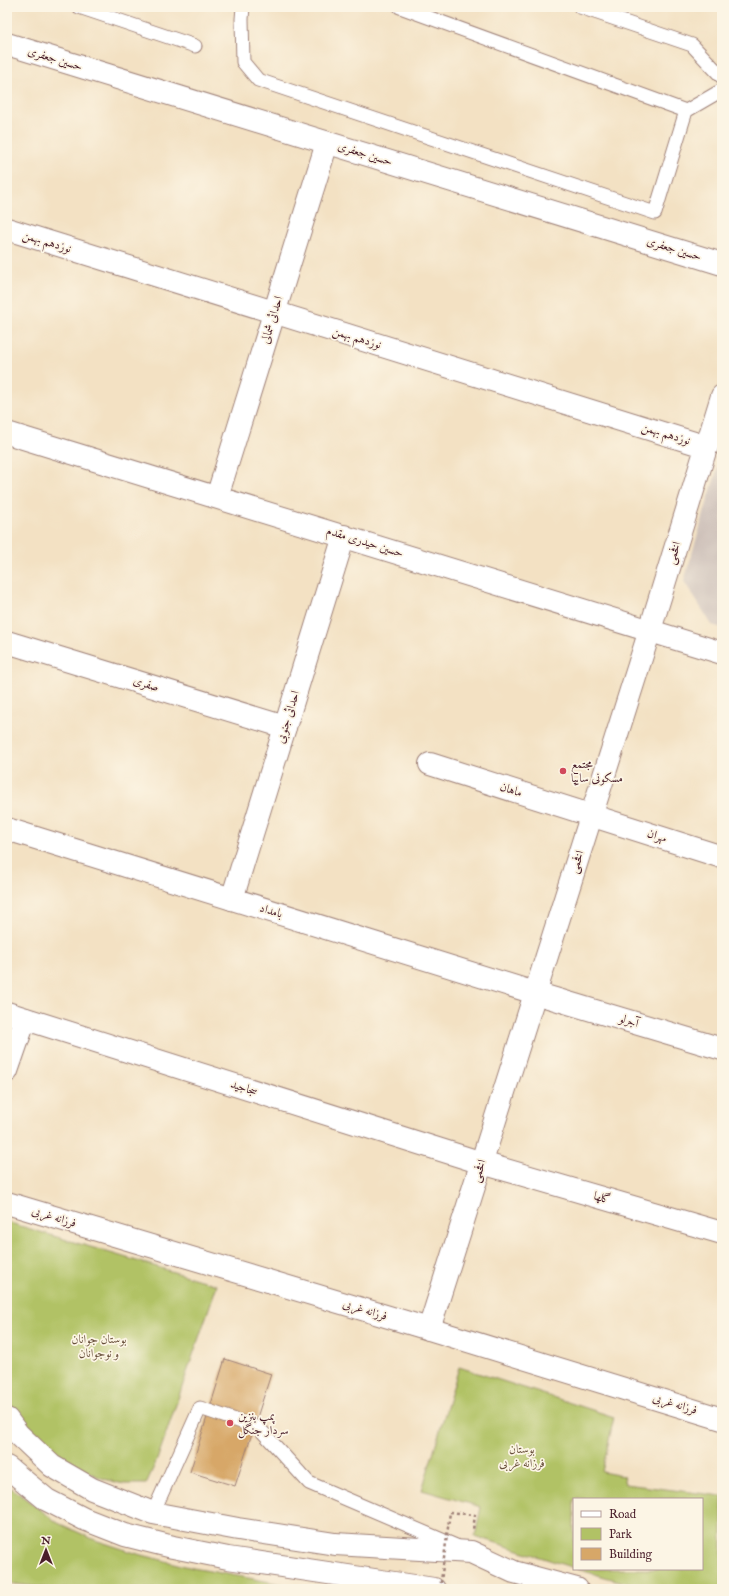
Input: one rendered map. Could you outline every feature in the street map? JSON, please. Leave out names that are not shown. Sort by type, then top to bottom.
[{"type":"main road","name":"حسین جعفری","points":[[7,44],[722,264]]},
{"type":"main road","name":"احداثی شمالی","points":[[217,497],[327,143]]},
{"type":"main road","name":"نوزدهم بهمن","points":[[7,230],[707,447]]},
{"type":"main road","name":"افخمی","points":[[429,1329],[592,816],[722,396]]},
{"type":"main road","name":"حسین حیدری مقدم","points":[[7,433],[722,653]]},
{"type":"main road","name":"احداثی جنوبی","points":[[232,899],[344,536]]},
{"type":"main road","name":"صفری","points":[[7,642],[285,727]]},
{"type":"main road","name":"ماهان","points":[[430,764],[592,816]]},
{"type":"main road","name":"مهران","points":[[592,816],[722,857]]},
{"type":"main road","name":"بامداد","points":[[7,829],[535,993]]},
{"type":"main road","name":"آجرلو","points":[[535,993],[722,1049]]},
{"type":"main road","name":"سجاجید","points":[[16,1016],[482,1163]]},
{"type":"main road","points":[[7,1071],[16,1016]]},
{"type":"main road","name":"گلها","points":[[482,1163],[722,1233]]},
{"type":"main road","name":"فرزانه غربی","points":[[7,1203],[429,1329],[722,1419]]},
{"type":"main road","points":[[7,1419],[18,1434],[52,1466],[92,1489],[153,1513],[238,1529],[335,1544],[470,1552],[514,1572],[577,1589]]},
{"type":"main road","points":[[7,1467],[47,1500],[84,1519],[125,1535],[173,1547],[228,1558],[434,1589]]},
{"type":"lane","points":[[79,7],[195,46]]},
{"type":"lane","points":[[243,7],[243,62],[258,80],[655,213],[686,111],[722,90]]},
{"type":"lane","points":[[400,7],[686,111]]},
{"type":"lane","points":[[580,7],[692,45],[722,78]]},
{"type":"lane","points":[[153,1513],[200,1408],[259,1428],[309,1483],[470,1552]]},
{"type":"path","points":[[440,1589],[450,1512],[475,1515]]},
{"type":"shaded area","points":[[722,453],[722,628],[712,625],[684,581]]},
{"type":"green space","name":"بوستان جوانان و نوجوانان","points":[[7,1222],[217,1285],[157,1460],[146,1484],[125,1484],[108,1480],[91,1474],[74,1465],[58,1454],[29,1428],[7,1400]]},
{"type":"green space","name":"بوستان فرزانه غربی","points":[[459,1367],[614,1417],[602,1472],[623,1476],[625,1484],[722,1496],[722,1589],[647,1589],[580,1570],[703,1570],[703,1498],[573,1498],[573,1568],[475,1536],[481,1507],[422,1490]]},
{"type":"green space","points":[[7,1485],[58,1523],[95,1540],[138,1554],[193,1568],[309,1589],[55,1589],[7,1583]]},
{"type":"building","name":"پمپ بنزین سردار جنگل","points":[[225,1359],[271,1374],[235,1486],[190,1472]]},
{"type":"place","name":"مجتمع مسکونی سایپا","points":[[563,771]]},
{"type":"place","name":"پمپ بنزین سردار جنگل","points":[[230,1423]]}]
